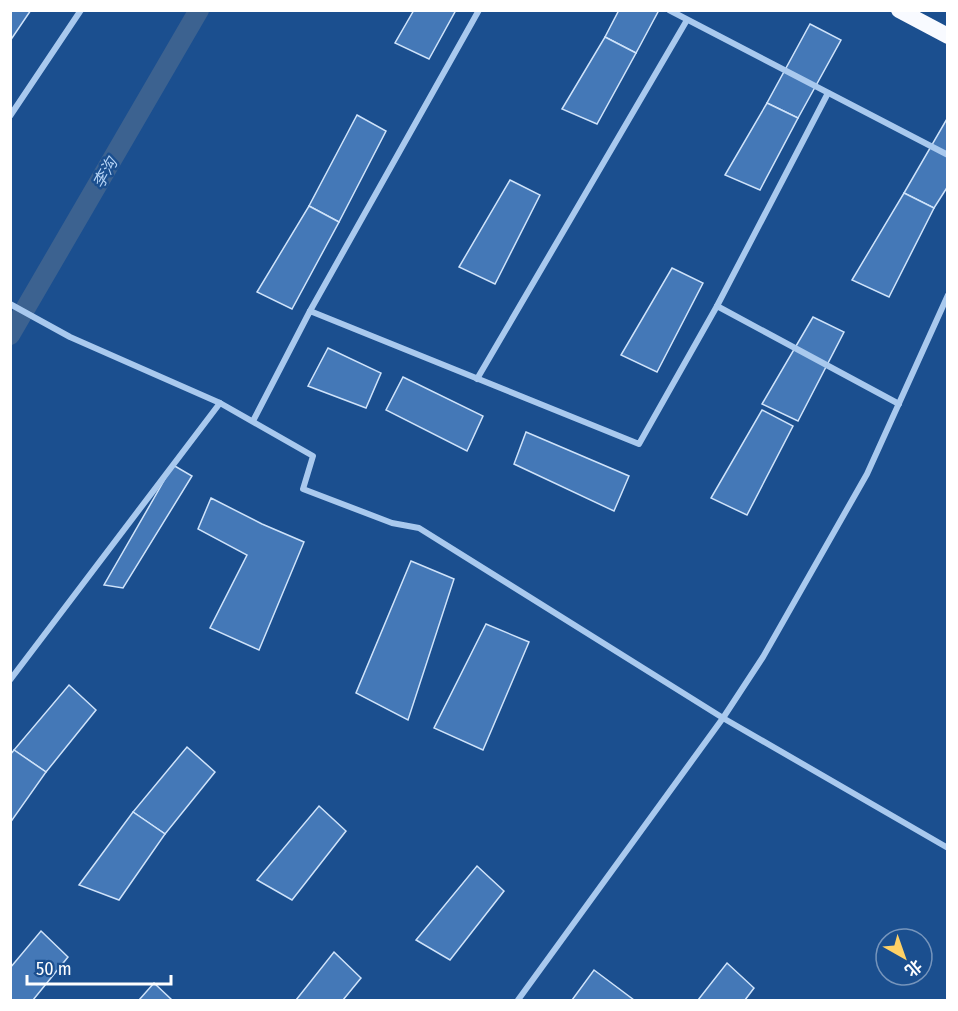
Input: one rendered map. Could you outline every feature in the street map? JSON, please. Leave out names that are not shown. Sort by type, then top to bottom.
[{"type":"highway","points":[[899,10],[948,36]]},
{"type":"street","points":[[10,116],[81,10]]},
{"type":"street","points":[[252,421],[310,311],[479,10]]},
{"type":"street","points":[[669,10],[948,155]]},
{"type":"street","points":[[477,379],[687,20]]},
{"type":"street","points":[[310,311],[639,444],[717,306],[828,93]]},
{"type":"street","points":[[518,1000],[723,718],[763,657],[867,474],[948,295]]},
{"type":"street","points":[[10,304],[61,332],[220,403],[313,456],[303,489],[392,523],[418,528],[723,718],[948,848]]},
{"type":"street","points":[[717,306],[898,404]]},
{"type":"street","points":[[10,680],[220,403]]},
{"type":"building","points":[[10,10],[31,10],[10,41]]},
{"type":"building","points":[[414,10],[456,10],[429,59],[395,43]]},
{"type":"building","points":[[619,10],[659,10],[636,53],[605,37]]},
{"type":"building","points":[[810,24],[841,40],[798,118],[767,103]]},
{"type":"building","points":[[605,37],[636,53],[597,124],[562,109]]},
{"type":"building","points":[[767,103],[798,118],[760,190],[725,175]]},
{"type":"building","points":[[357,115],[386,131],[339,222],[309,206]]},
{"type":"building","points":[[948,117],[948,186],[934,208],[904,193]]},
{"type":"building","points":[[510,180],[540,195],[495,284],[459,267]]},
{"type":"building","points":[[904,193],[934,208],[889,297],[852,280]]},
{"type":"building","points":[[309,206],[339,222],[292,309],[257,292]]},
{"type":"building","points":[[672,268],[703,283],[657,372],[621,355]]},
{"type":"building","points":[[813,317],[844,332],[798,421],[762,404]]},
{"type":"building","points":[[328,348],[381,373],[366,408],[308,386]]},
{"type":"building","points":[[403,377],[483,416],[467,451],[386,410]]},
{"type":"building","points":[[762,410],[793,426],[747,515],[711,498]]},
{"type":"building","points":[[526,432],[629,476],[614,511],[514,464]]},
{"type":"building","points":[[173,465],[192,476],[123,588],[104,585]]},
{"type":"building","points":[[211,498],[304,542],[259,650],[210,628],[247,555],[198,529]]},
{"type":"building","points":[[411,561],[454,579],[408,720],[356,693]]},
{"type":"building","points":[[486,624],[529,642],[483,750],[434,728]]},
{"type":"building","points":[[69,685],[96,710],[46,772],[14,750]]},
{"type":"building","points":[[187,747],[215,772],[165,834],[133,812]]},
{"type":"building","points":[[14,750],[46,772],[10,823],[10,755]]},
{"type":"building","points":[[319,806],[346,831],[292,900],[257,880]]},
{"type":"building","points":[[133,812],[165,834],[119,900],[79,885]]},
{"type":"building","points":[[477,866],[504,891],[450,960],[416,940]]},
{"type":"building","points":[[41,931],[68,957],[33,1000],[10,1000],[10,968]]},
{"type":"building","points":[[334,952],[361,978],[343,1000],[296,1000]]},
{"type":"building","points":[[727,963],[754,988],[745,1000],[698,1000]]},
{"type":"building","points":[[594,970],[634,1000],[572,1000]]},
{"type":"building","points":[[154,983],[172,1000],[139,1000]]},
{"type":"waterway","name":"李沟","points":[[10,335],[199,10]]}]
